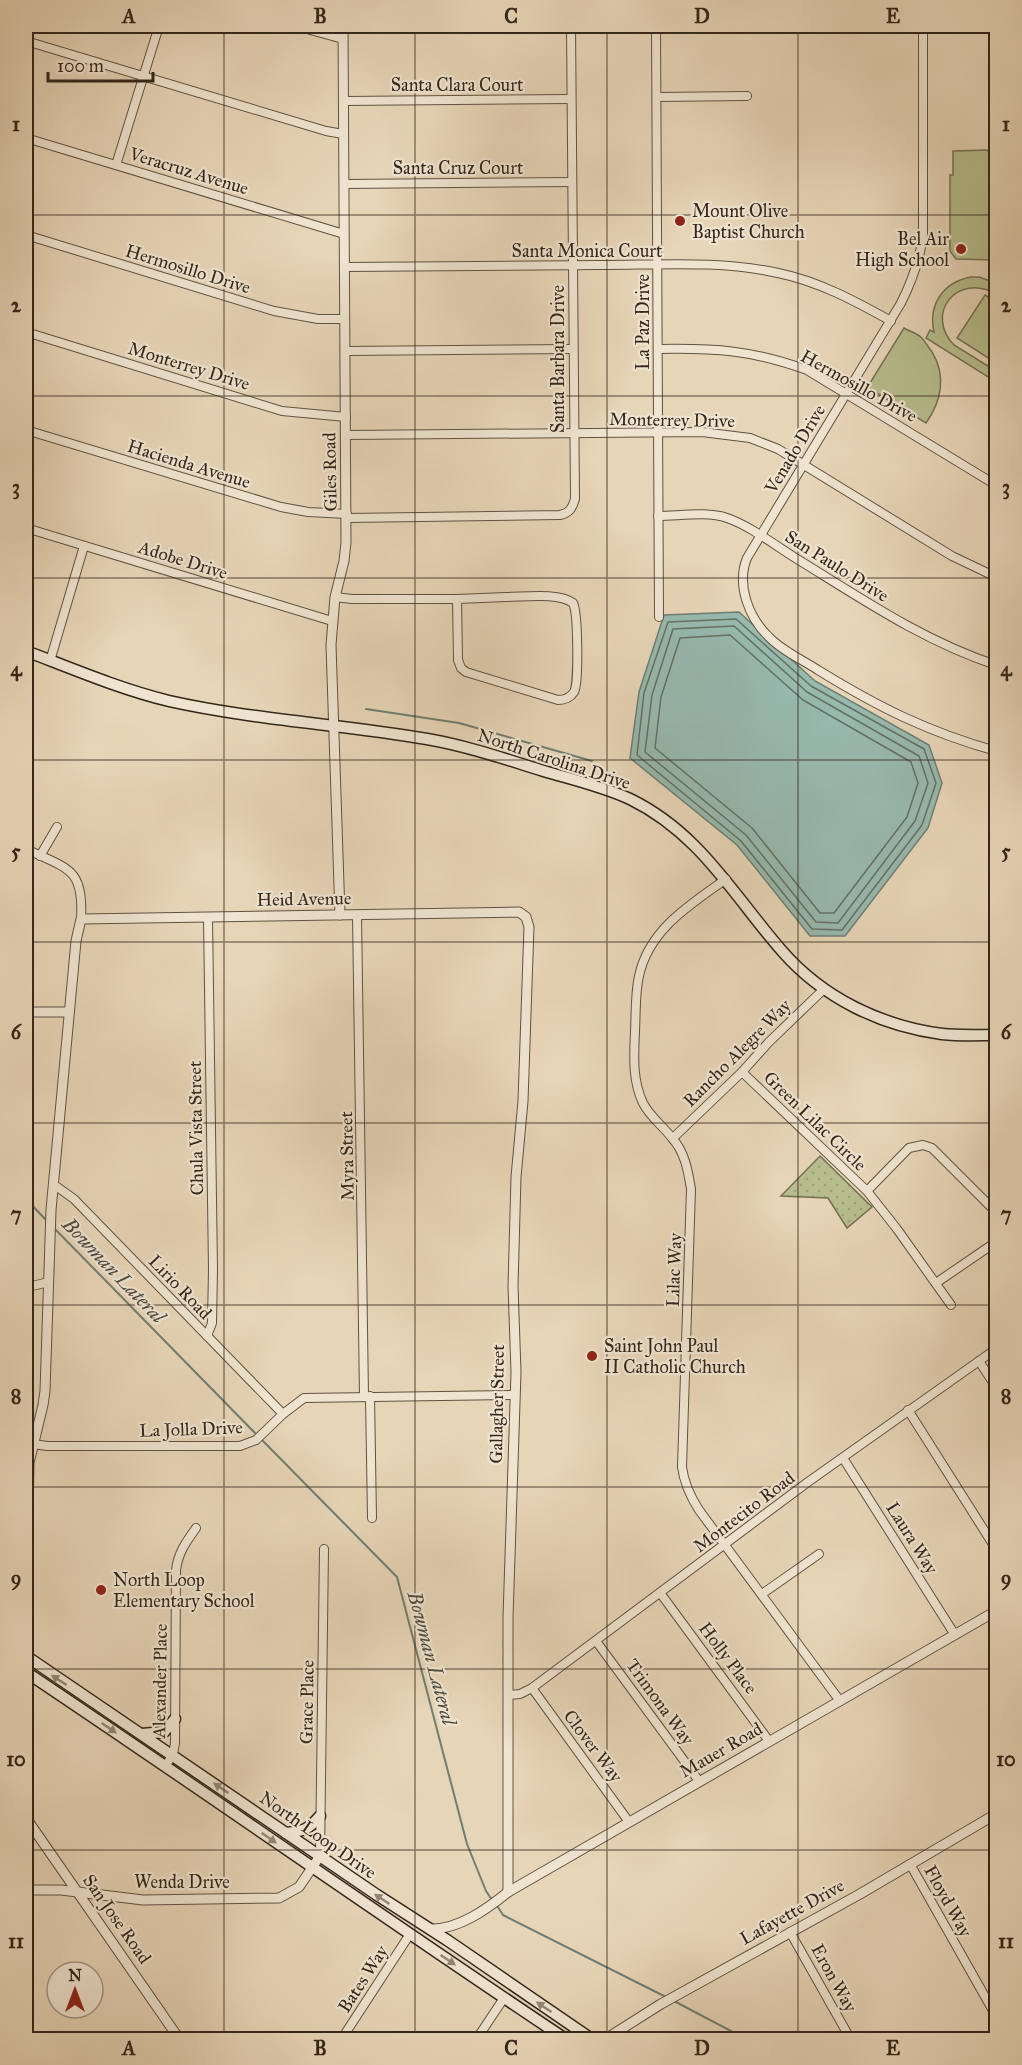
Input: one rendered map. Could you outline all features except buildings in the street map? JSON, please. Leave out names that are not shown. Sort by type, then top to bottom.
[{"type":"main road","name":"North Carolina Drive","points":[[26,651],[116,686],[170,701],[242,714],[408,736],[460,746],[610,791],[630,799],[667,821],[703,852],[782,951],[824,989],[856,1009],[896,1024],[944,1034],[996,1035]]},
{"type":"main road","name":"North Loop Drive","points":[[26,1656],[593,2040]]},
{"type":"main road","name":"North Loop Drive","points":[[26,1672],[312,1869],[567,2040]]},
{"type":"main road","points":[[142,1734],[164,1732],[175,1719]]},
{"type":"main road","points":[[286,1833],[310,1828],[320,1816]]},
{"type":"main road","points":[[372,1909],[397,1917],[433,1940],[447,1940]]},
{"type":"street","points":[[116,165],[159,26]]},
{"type":"street","points":[[296,26],[343,39]]},
{"type":"street","name":"Giles Road","points":[[340,915],[331,651],[332,621],[344,561],[347,516],[343,26]]},
{"type":"street","name":"Santa Barbara Drive","points":[[570,511],[574,499],[571,26]]},
{"type":"street","name":"La Paz Drive","points":[[656,26],[659,618]]},
{"type":"street","name":"Venado Drive","points":[[923,26],[923,235],[920,257],[911,283],[891,321],[759,536],[743,567],[745,596],[758,625],[770,639],[859,695],[908,721],[996,752]]},
{"type":"street","points":[[26,41],[326,131],[343,134]]},
{"type":"street","points":[[657,97],[747,96]]},
{"type":"street","name":"Santa Clara Court","points":[[343,100],[570,99]]},
{"type":"street","name":"Veracruz Avenue","points":[[26,138],[344,234]]},
{"type":"street","name":"Santa Cruz Court","points":[[344,184],[572,182]]},
{"type":"street","name":"Hermosillo Drive","points":[[26,235],[274,311],[318,319],[345,319]]},
{"type":"street","name":"Santa Monica Court","points":[[345,267],[716,265],[779,273],[806,280],[859,303],[891,321]]},
{"type":"street","name":"Monterrey Drive","points":[[26,332],[282,411],[345,417]]},
{"type":"street","points":[[345,351],[573,349]]},
{"type":"street","name":"Hermosillo Drive","points":[[658,349],[739,351],[807,370],[996,485]]},
{"type":"street","name":"Hacienda Avenue","points":[[26,430],[281,507],[308,512],[347,516],[552,516],[566,514],[570,511]]},
{"type":"street","name":"Monterrey Drive","points":[[346,435],[718,432],[750,438],[778,449],[952,556],[996,577]]},
{"type":"street","name":"San Paulo Drive","points":[[658,516],[719,516],[737,522],[906,626],[952,649],[996,665]]},
{"type":"street","name":"Adobe Drive","points":[[26,528],[332,621]]},
{"type":"street","points":[[50,661],[84,546]]},
{"type":"street","points":[[335,597],[352,599],[557,597],[570,600],[575,608],[577,620],[577,685],[572,695],[558,700],[466,672],[461,668],[458,660],[457,599]]},
{"type":"street","points":[[40,856],[57,827]]},
{"type":"street","points":[[26,849],[70,872],[79,883],[81,893],[81,920],[76,941],[51,1210],[45,1391],[29,1463],[26,1622]]},
{"type":"street","name":"Lilac Way","points":[[726,879],[667,924],[651,945],[640,973],[636,1004],[635,1078],[640,1096],[648,1111],[673,1138],[684,1159],[691,1189],[682,1459],[684,1478],[691,1498],[840,1701]]},
{"type":"street","name":"Heid Avenue","points":[[81,920],[513,911],[526,918]]},
{"type":"street","name":"Myra Street","points":[[357,915],[367,1396],[372,1518]]},
{"type":"street","name":"Chula Vista Street","points":[[207,1336],[212,1323],[213,1269],[208,918]]},
{"type":"street","name":"Gallagher Street","points":[[504,1895],[508,1618],[516,1372],[513,1286],[517,1159],[525,1050],[529,927],[526,918]]},
{"type":"street","name":"Rancho Alegre Way","points":[[673,1138],[824,989]]},
{"type":"street","points":[[26,1012],[69,1012]]},
{"type":"street","name":"Green Lilac Circle","points":[[742,1072],[867,1191],[951,1305]]},
{"type":"street","name":"Green Lilac Circle","points":[[867,1191],[909,1148],[923,1145],[932,1148],[996,1212]]},
{"type":"street","name":"Lirio Road","points":[[53,1184],[74,1199],[283,1414]]},
{"type":"street","points":[[936,1283],[996,1242]]},
{"type":"street","points":[[26,1290],[32,1286],[49,1282]]},
{"type":"street","name":"Montecito Road","points":[[508,1695],[520,1694],[532,1688],[908,1410],[996,1349]]},
{"type":"street","points":[[980,1361],[996,1387]]},
{"type":"street","name":"La Jolla Drive","points":[[33,1444],[47,1446],[245,1445],[256,1440],[304,1398],[515,1395]]},
{"type":"street","points":[[908,1410],[996,1549]]},
{"type":"street","name":"Laura Way","points":[[843,1458],[955,1635]]},
{"type":"street","name":"Alexander Place","points":[[165,1766],[173,1755],[176,1570],[183,1546],[196,1528]]},
{"type":"street","name":"Grace Place","points":[[320,1856],[324,1549]]},
{"type":"street","points":[[762,1594],[819,1554]]},
{"type":"street","name":"Holly Place","points":[[661,1594],[769,1741]]},
{"type":"street","name":"Mauer Road","points":[[429,1929],[441,1929],[463,1921],[699,1781],[996,1611]]},
{"type":"street","name":"Trimona Way","points":[[596,1641],[699,1781]]},
{"type":"street","name":"Clover Way","points":[[532,1688],[629,1822]]},
{"type":"street","name":"Lafayette Drive","points":[[604,2040],[660,2004],[996,1814]]},
{"type":"street","name":"San Jose Road","points":[[26,1818],[180,2040]]},
{"type":"street","name":"Wenda Drive","points":[[26,1890],[77,1892],[143,1900],[279,1898],[299,1887],[320,1856]]},
{"type":"street","name":"Floyd Way","points":[[910,1864],[996,2016]]},
{"type":"street","points":[[94,1915],[99,1900],[105,1896]]},
{"type":"street","name":"Mauer Road","points":[[447,1940],[463,1921]]},
{"type":"street","name":"Eron Way","points":[[790,1932],[851,2040]]},
{"type":"street","name":"Bates Way","points":[[341,2040],[410,1934]]},
{"type":"street","points":[[476,2040],[504,1998]]},
{"type":"green space","points":[[987,150],[996,158],[996,260],[956,259],[950,251],[950,175],[953,175],[953,151]]},
{"type":"green space","points":[[971,277],[979,277],[996,283],[996,294],[982,289],[969,288],[958,292],[949,300],[944,309],[942,321],[954,345],[996,371],[996,382],[926,338],[930,330],[934,332],[933,313],[945,289]]},
{"type":"green space","points":[[985,295],[996,302],[996,363],[957,338]]},
{"type":"green space","points":[[904,328],[922,339],[932,352],[940,370],[938,398],[926,423],[870,389],[870,383]]},
{"type":"green space","points":[[820,1156],[872,1207],[847,1228],[828,1198],[781,1196]]},
{"type":"water","points":[[739,612],[815,681],[929,745],[942,783],[928,828],[845,936],[810,936],[737,845],[630,758],[639,692],[664,615]]},
{"type":"waterway","points":[[366,709],[459,723],[592,761]]},
{"type":"waterway","name":"Bowman Lateral","points":[[26,1199],[47,1221]]},
{"type":"waterway","name":"Bowman Lateral","points":[[53,1227],[257,1435]]},
{"type":"waterway","name":"Bowman Lateral","points":[[261,1439],[397,1577],[467,1844],[486,1891],[492,1900]]},
{"type":"waterway","name":"Bowman Lateral","points":[[496,1904],[503,1915],[666,1997]]},
{"type":"waterway","name":"Bowman Lateral","points":[[674,2001],[748,2040]]},
{"type":"place","name":"Mount Olive Baptist Church","points":[[680,221]]},
{"type":"place","name":"Bel Air High School","points":[[961,249]]},
{"type":"place","name":"Saint John Paul II Catholic Church","points":[[592,1356]]},
{"type":"place","name":"North Loop Elementary School","points":[[101,1590]]}]
